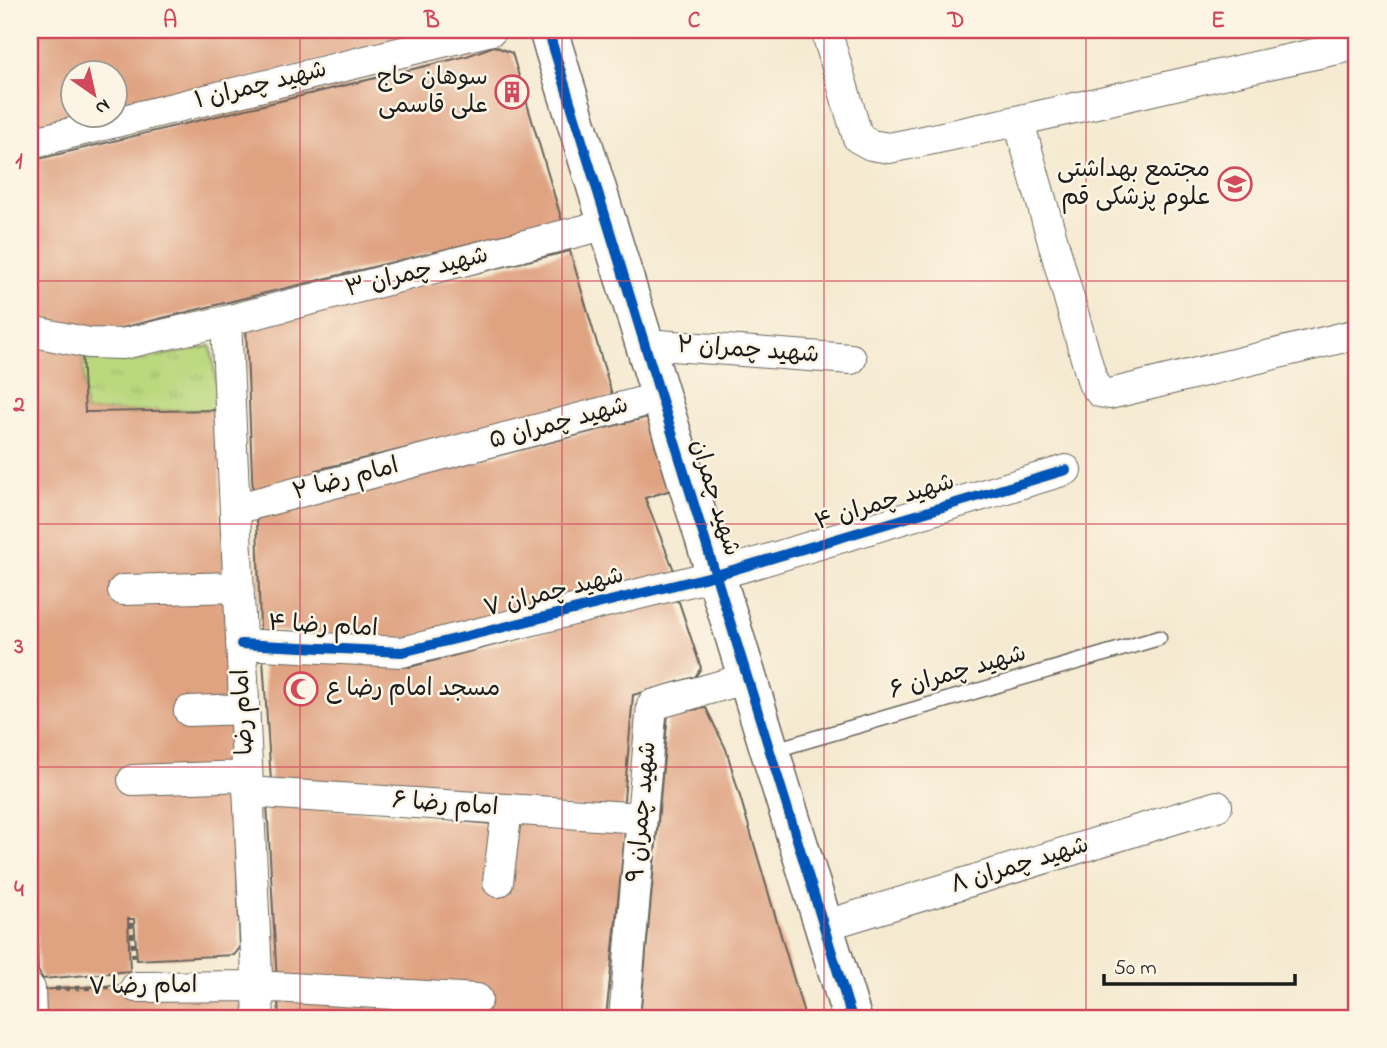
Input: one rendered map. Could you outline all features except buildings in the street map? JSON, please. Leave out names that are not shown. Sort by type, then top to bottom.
[{"type":"street","name":"شهید چمران ۱","points":[[30,143],[492,30]]},
{"type":"street","name":"شهید چمران","points":[[548,30],[852,1018]]},
{"type":"street","points":[[826,30],[858,138],[871,145],[889,148],[1019,122],[1213,74],[1357,45]]},
{"type":"street","points":[[1019,122],[1093,383],[1100,392],[1110,394],[1357,334]]},
{"type":"street","name":"شهید چمران ۳","points":[[30,331],[89,343],[122,344],[226,321],[608,224]]},
{"type":"street","name":"امام رضا","points":[[226,321],[259,1018]]},
{"type":"street","name":"شهید چمران ۲","points":[[645,344],[851,359]]},
{"type":"street","name":"شهید چمران ۵","points":[[458,450],[661,397]]},
{"type":"street","name":"امام رضا ۲","points":[[235,509],[458,450]]},
{"type":"street","name":"شهید چمران ۴","points":[[716,575],[1066,470]]},
{"type":"street","name":"شهید چمران ۷","points":[[402,652],[716,575]]},
{"type":"street","points":[[123,590],[238,587]]},
{"type":"street","name":"امام رضا ۴","points":[[241,644],[402,652]]},
{"type":"street","name":"شهید چمران ۹","points":[[624,1018],[652,705],[748,678]]},
{"type":"street","points":[[189,711],[244,709]]},
{"type":"street","name":"امام رضا ۶","points":[[133,780],[248,784],[507,809],[642,818]]},
{"type":"street","name":"شهید چمران ۸","points":[[823,926],[1217,806]]},
{"type":"street","points":[[498,882],[507,809]]},
{"type":"street","name":"امام رضا ۷","points":[[136,987],[257,986],[477,999]]},
{"type":"street","points":[[30,989],[31,1018]]},
{"type":"lane","name":"شهید چمران ۶","points":[[770,752],[1159,638]]},
{"type":"path","points":[[131,923],[136,987]]},
{"type":"green space","points":[[211,346],[220,410],[85,412],[82,354],[132,361]]},
{"type":"cycle path","points":[[548,30],[852,1018]]},
{"type":"cycle path","points":[[241,644],[402,652],[716,575],[1066,470]]},
{"type":"place","name":"سوهان حاج علی قاسمی","points":[[512,92]]},
{"type":"place","name":"مجتمع بهداشتی علوم پزشکی قم","points":[[1235,184]]},
{"type":"place","name":"مسجد امام رضا ع","points":[[301,689]]}]
